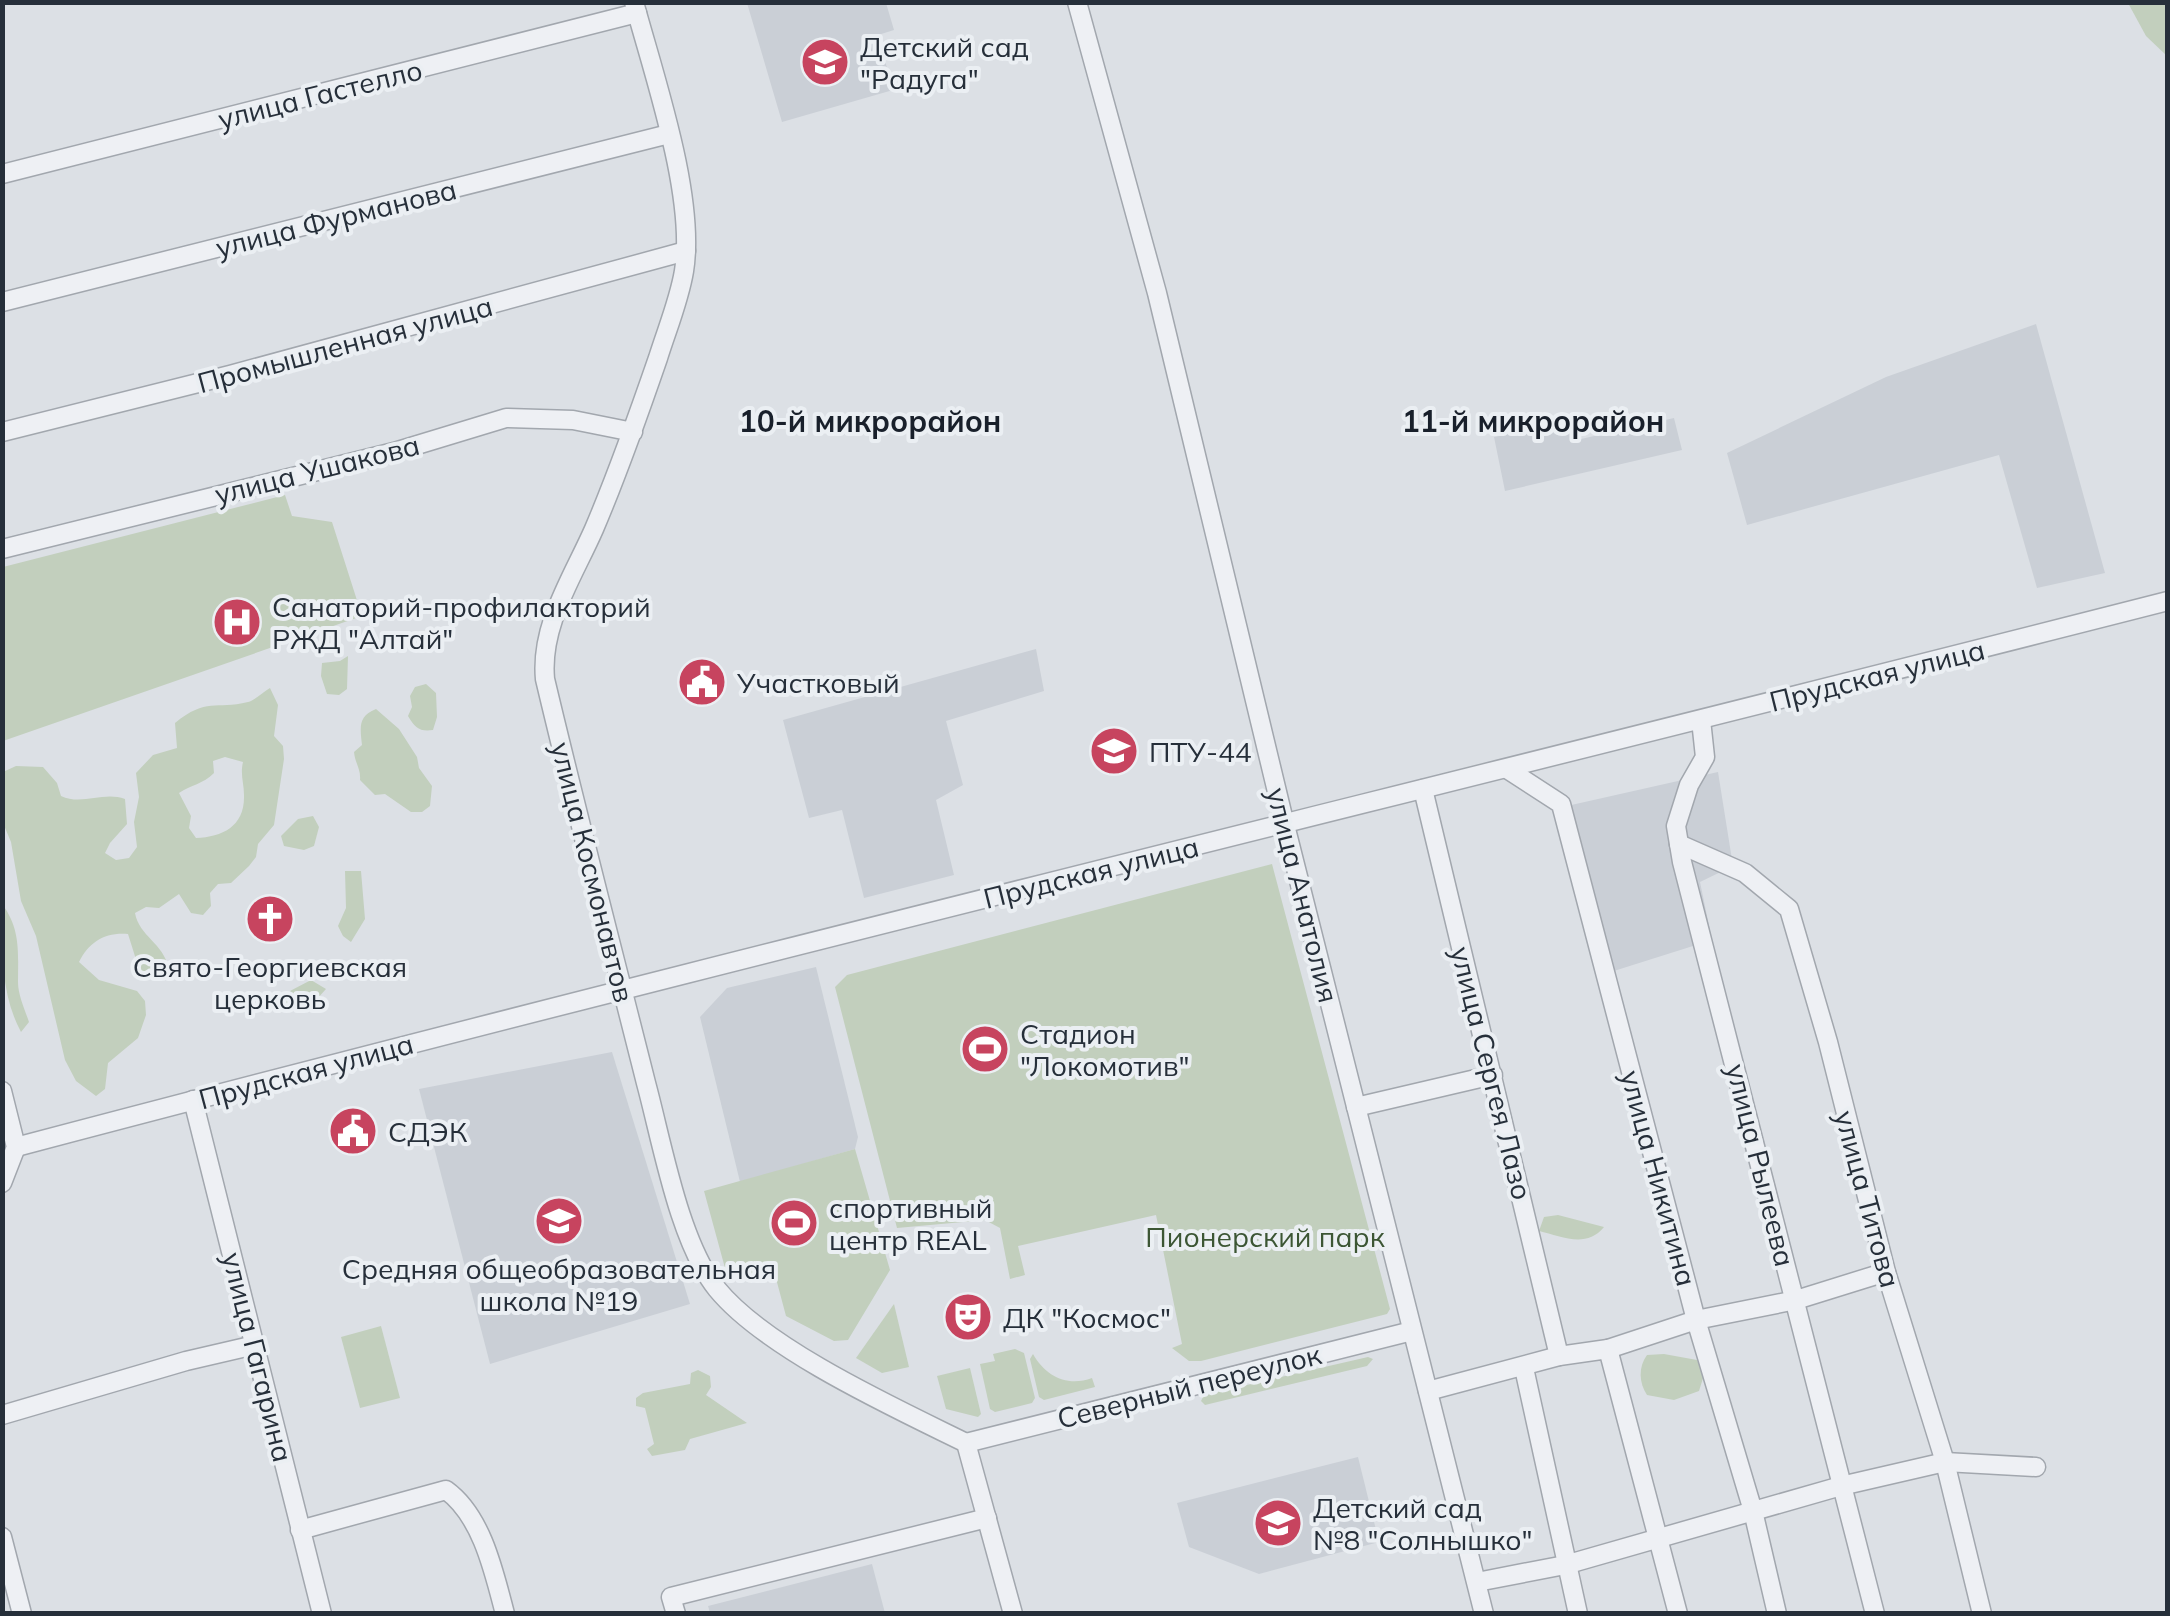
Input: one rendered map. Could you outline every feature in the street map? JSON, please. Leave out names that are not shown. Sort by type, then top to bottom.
[{"type":"street","name":"улица Анатолия","points":[[1077,2],[1157,293],[1285,825],[1484,1614]]},
{"type":"street","name":"улица Космонавтов","points":[[636,8],[669,134],[684,210],[686,251],[678,299],[633,432],[558,608],[544,656],[545,679],[622,988],[693,1249],[714,1285],[751,1320],[836,1376],[966,1443]]},
{"type":"street","name":"улица Гастелло","points":[[2,174],[636,8]]},
{"type":"street","name":"улица Фурманова","points":[[2,302],[669,134]]},
{"type":"street","name":"Промышленная улица","points":[[2,432],[230,375],[686,251]]},
{"type":"street","name":"улица Ушакова","points":[[2,549],[394,452],[506,418],[572,420],[633,432]]},
{"type":"street","name":"Прудская улица","points":[[16,1147],[622,988],[2168,601]]},
{"type":"street","name":"улица Рылеева","points":[[1702,720],[1705,757],[1689,784],[1676,826],[1678,844],[1875,1614]]},
{"type":"street","name":"улица Никитина","points":[[1507,769],[1561,804],[1696,1320],[1753,1511],[1777,1614]]},
{"type":"street","name":"улица Сергея Лазо","points":[[1423,789],[1559,1356]]},
{"type":"street","name":"улица Титова","points":[[1678,844],[1745,873],[1789,910],[1828,1042],[1886,1272],[1945,1462],[1982,1614]]},
{"type":"street","points":[[1356,1106],[1493,1075]]},
{"type":"street","points":[[2,1091],[16,1147],[2,1183]]},
{"type":"street","name":"улица Гагарина","points":[[193,1100],[322,1614]]},
{"type":"street","points":[[1428,1391],[1559,1356],[1608,1349],[1696,1320],[1796,1300],[1886,1272]]},
{"type":"street","name":"Северный переулок","points":[[966,1443],[1412,1331]]},
{"type":"street","points":[[2,1415],[255,1345]]},
{"type":"street","points":[[1608,1349],[1678,1614]]},
{"type":"street","points":[[1524,1368],[1578,1614]]},
{"type":"street","points":[[966,1443],[1013,1614]]},
{"type":"street","points":[[1476,1582],[1565,1566],[1841,1486],[1945,1462],[2036,1467]]},
{"type":"street","points":[[300,1530],[446,1490],[461,1501],[492,1561],[505,1614]]},
{"type":"street","points":[[676,1614],[671,1597],[986,1518]]},
{"type":"street","points":[[2,1536],[22,1614]]},
{"type":"shaded area","name":"Детский сад \"Радуга\"","points":[[747,3],[886,3],[894,30],[878,35],[893,90],[782,122]]},
{"type":"shaded area","points":[[2036,324],[2105,573],[2037,588],[1999,455],[1747,525],[1727,453],[1886,377]]},
{"type":"shaded area","points":[[1674,418],[1682,450],[1505,491],[1494,437],[1575,421],[1581,439]]},
{"type":"shaded area","points":[[1036,649],[1044,691],[946,721],[963,785],[936,800],[954,875],[864,898],[842,810],[809,818],[783,720]]},
{"type":"shaded area","points":[[1718,772],[1733,866],[1700,882],[1712,940],[1598,976],[1558,808]]},
{"type":"shaded area","points":[[816,967],[858,1137],[855,1149],[740,1182],[700,1017],[727,988]]},
{"type":"shaded area","name":"Средняя общеобразовательная школа №19","points":[[612,1052],[690,1304],[490,1364],[419,1089]]},
{"type":"shaded area","name":"Детский сад №8 \"Солнышко\"","points":[[1358,1457],[1379,1542],[1259,1574],[1189,1547],[1177,1503]]},
{"type":"shaded area","points":[[872,1564],[885,1613],[710,1613],[708,1606]]},
{"type":"green space","points":[[2128,3],[2167,3],[2167,56],[2146,36]]},
{"type":"green space","points":[[285,495],[292,516],[332,522],[362,616],[3,741],[3,567]]},
{"type":"green space","points":[[348,656],[347,689],[339,695],[327,694],[321,676],[322,663]]},
{"type":"green space","points":[[426,684],[436,693],[433,730],[418,728],[408,716],[415,687]]},
{"type":"green space","points":[[270,688],[278,705],[274,736],[283,746],[284,759],[274,825],[258,844],[256,857],[231,883],[218,884],[210,893],[211,906],[203,915],[191,913],[179,894],[159,908],[146,907],[135,913],[141,928],[166,959],[168,967],[161,977],[148,977],[139,969],[128,934],[99,940],[79,962],[99,980],[137,991],[145,1001],[146,1015],[138,1038],[108,1063],[105,1089],[96,1096],[76,1081],[65,1060],[36,936],[21,901],[11,842],[3,823],[3,772],[16,766],[43,767],[57,783],[61,796],[77,800],[125,799],[127,824],[105,853],[116,860],[129,858],[137,847],[136,773],[153,755],[177,748],[175,723],[195,710],[248,702]],"holes":[[[225,757],[243,762],[241,815],[223,832],[196,838],[189,828],[191,816],[179,793],[214,773],[213,761]]]},
{"type":"green space","points":[[376,709],[399,729],[432,786],[430,806],[422,812],[411,812],[385,794],[375,795],[360,780],[354,752],[362,745],[363,719]]},
{"type":"green space","points":[[313,816],[319,827],[314,846],[304,850],[284,846],[281,836],[298,819]]},
{"type":"green space","name":"Пионерский парк","points":[[1272,864],[1390,1309],[1387,1314],[1189,1361],[1172,1348],[1182,1344],[1156,1215],[1018,1246],[1025,1275],[1010,1279],[1000,1228],[985,1220],[897,1228],[835,987],[847,975]]},
{"type":"green space","points":[[345,871],[361,871],[365,919],[351,942],[338,926],[346,908]]},
{"type":"green space","points":[[2,904],[13,923],[18,987],[29,1022],[21,1032],[6,986]]},
{"type":"green space","points":[[311,980],[326,989],[316,1000],[276,1010],[269,1002]]},
{"type":"green space","name":"спортивный центр REAL","points":[[855,1149],[890,1270],[848,1340],[834,1341],[786,1316],[774,1271],[736,1280],[725,1268],[704,1191]]},
{"type":"green space","points":[[1558,1215],[1604,1227],[1581,1239],[1539,1231],[1544,1217]]},
{"type":"green space","points":[[894,1304],[909,1367],[882,1373],[856,1358]]},
{"type":"green space","points":[[381,1326],[400,1398],[360,1408],[341,1337]]},
{"type":"green space","points":[[1015,1349],[1024,1353],[1035,1398],[1032,1403],[995,1412],[990,1409],[980,1364],[995,1361],[993,1354]]},
{"type":"green space","points":[[1033,1354],[1044,1369],[1058,1378],[1092,1378],[1095,1387],[1044,1400],[1039,1397],[1030,1359]]},
{"type":"green space","points":[[1647,1355],[1697,1360],[1704,1375],[1699,1391],[1674,1400],[1647,1395],[1641,1375],[1644,1360]]},
{"type":"green space","points":[[1373,1359],[1367,1366],[1205,1405],[1201,1401],[1212,1393]]},
{"type":"green space","points":[[970,1368],[981,1414],[978,1417],[946,1409],[937,1376]]},
{"type":"green space","points":[[698,1370],[710,1376],[711,1387],[706,1395],[747,1423],[690,1439],[685,1450],[652,1456],[647,1449],[654,1444],[645,1408],[636,1406],[636,1398],[643,1393],[690,1384],[691,1373]]},
{"type":"place","name":"Детский сад \"Радуга\"","points":[[825,62]]},
{"type":"place","name":"Санаторий-профилакторий РЖД \"Алтай\"","points":[[237,622]]},
{"type":"place","name":"Участковый","points":[[702,682]]},
{"type":"place","name":"ПТУ-44","points":[[1114,751]]},
{"type":"place","name":"Свято-Георгиевская церковь","points":[[270,919]]},
{"type":"place","name":"Стадион \"Локомотив\"","points":[[985,1049]]},
{"type":"place","name":"СДЭК","points":[[353,1131]]},
{"type":"place","name":"Средняя общеобразовательная школа №19","points":[[559,1221]]},
{"type":"place","name":"спортивный центр REAL","points":[[794,1223]]},
{"type":"place","name":"ДК \"Космос\"","points":[[968,1317]]},
{"type":"place","name":"Детский сад №8 \"Солнышко\"","points":[[1278,1523]]},
{"type":"district","name":"10-й микрорайон","points":[[870,421]]},
{"type":"district","name":"11-й микрорайон","points":[[1533,421]]}]
